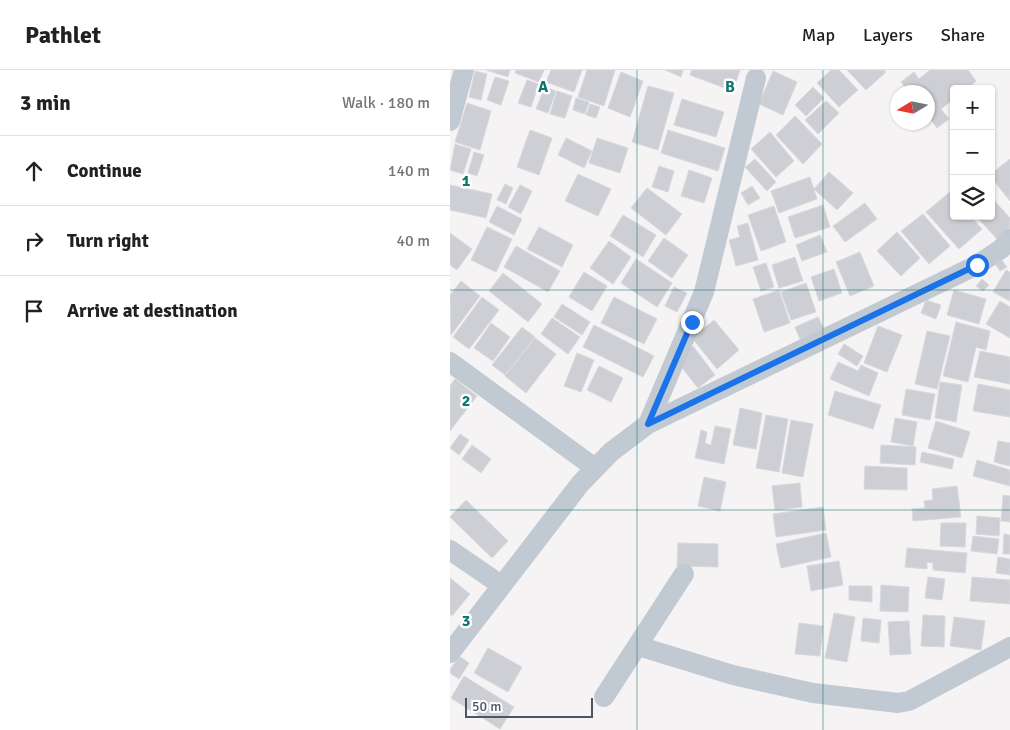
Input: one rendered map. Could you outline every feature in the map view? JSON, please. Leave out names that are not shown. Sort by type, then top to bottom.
[{"type":"street","points":[[450,121],[464,70]]},
{"type":"street","points":[[648,424],[704,292],[756,78]]},
{"type":"street","points":[[450,653],[580,484],[611,452],[648,424],[977,265],[1010,239]]},
{"type":"street","points":[[450,362],[595,468]]},
{"type":"street","points":[[450,550],[501,585]]},
{"type":"street","points":[[604,697],[684,574]]},
{"type":"street","points":[[638,646],[733,675],[813,693],[898,703],[909,701],[1010,647]]},
{"type":"building","points":[[486,70],[510,70],[508,77]]},
{"type":"building","points":[[516,70],[544,70],[539,82],[515,73]]},
{"type":"building","points":[[551,70],[582,70],[574,92],[546,82]]},
{"type":"building","points":[[587,70],[615,70],[604,106],[578,97]]},
{"type":"building","points":[[665,70],[683,70],[681,77]]},
{"type":"building","points":[[692,70],[740,70],[733,91],[690,75]]},
{"type":"building","points":[[831,70],[839,70],[858,90],[839,107],[817,83]]},
{"type":"building","points":[[847,70],[884,70],[886,72],[866,90]]},
{"type":"building","points":[[930,70],[968,70],[976,81],[972,85],[950,85],[950,102],[941,109],[949,119],[937,128],[935,125],[935,85],[903,85],[901,82],[914,72],[919,79]]},
{"type":"building","points":[[475,71],[487,74],[481,100],[469,97]]},
{"type":"building","points":[[773,71],[797,82],[783,115],[759,104]]},
{"type":"building","points":[[621,72],[643,81],[630,117],[608,108]]},
{"type":"building","points":[[495,77],[509,81],[501,105],[487,100]]},
{"type":"building","points":[[527,80],[539,84],[531,107],[518,103]]},
{"type":"building","points":[[648,86],[674,93],[658,150],[632,142]]},
{"type":"building","points":[[545,87],[556,91],[548,113],[536,109]]},
{"type":"building","points":[[813,87],[824,98],[806,116],[795,105]]},
{"type":"building","points":[[557,91],[572,96],[565,118],[550,114]]},
{"type":"building","points":[[576,98],[589,102],[585,114],[573,110]]},
{"type":"building","points":[[682,99],[724,112],[716,137],[674,125]]},
{"type":"building","points":[[826,101],[839,113],[818,134],[805,120]]},
{"type":"building","points":[[467,103],[491,111],[480,150],[455,142]]},
{"type":"building","points":[[590,104],[600,107],[596,118],[586,115]]},
{"type":"building","points":[[795,116],[822,144],[803,164],[776,135]]},
{"type":"building","points":[[530,130],[552,138],[539,175],[517,167]]},
{"type":"building","points":[[668,130],[725,148],[718,171],[661,153]]},
{"type":"building","points":[[770,132],[794,161],[776,177],[751,149]]},
{"type":"building","points":[[566,138],[592,151],[584,168],[558,155]]},
{"type":"building","points":[[597,138],[628,148],[620,173],[589,163]]},
{"type":"building","points":[[455,144],[471,149],[463,174],[450,170]]},
{"type":"building","points":[[474,152],[484,155],[477,176],[468,173]]},
{"type":"building","points":[[755,159],[776,182],[767,191],[745,167]]},
{"type":"building","points":[[1010,159],[1010,201],[995,182],[995,171]]},
{"type":"building","points":[[659,166],[674,171],[668,192],[652,187]]},
{"type":"building","points":[[689,170],[712,178],[704,203],[681,196]]},
{"type":"building","points":[[829,172],[853,193],[837,210],[814,189]]},
{"type":"building","points":[[578,174],[611,189],[598,216],[565,201]]},
{"type":"building","points":[[810,177],[817,199],[779,213],[771,191]]},
{"type":"building","points":[[505,184],[513,188],[506,204],[497,200]]},
{"type":"building","points":[[450,185],[492,194],[486,218],[450,210]]},
{"type":"building","points":[[520,185],[532,191],[521,214],[508,207]]},
{"type":"building","points":[[752,186],[760,198],[748,205],[741,193]]},
{"type":"building","points":[[647,188],[682,214],[666,235],[631,208]]},
{"type":"building","points":[[950,192],[950,220],[974,220],[982,229],[959,249],[926,212]]},
{"type":"building","points":[[995,201],[1010,218],[1010,228],[997,239],[980,220],[995,220]]},
{"type":"building","points":[[865,203],[877,219],[845,242],[833,226]]},
{"type":"building","points":[[823,205],[830,227],[795,238],[788,217]]},
{"type":"building","points":[[497,206],[522,219],[514,235],[489,222]]},
{"type":"building","points":[[774,206],[786,242],[761,251],[748,215]]},
{"type":"building","points":[[923,214],[950,246],[929,264],[901,231]]},
{"type":"building","points":[[623,215],[656,235],[643,257],[610,236]]},
{"type":"building","points":[[748,223],[758,260],[736,266],[729,240],[740,237],[737,226]]},
{"type":"building","points":[[487,227],[512,239],[496,272],[471,260]]},
{"type":"building","points":[[539,227],[573,245],[562,267],[527,249]]},
{"type":"building","points":[[897,232],[920,258],[901,276],[877,251]]},
{"type":"building","points":[[450,233],[472,249],[457,270],[450,265]]},
{"type":"building","points":[[820,235],[827,252],[802,261],[796,245]]},
{"type":"building","points":[[664,238],[688,255],[672,278],[648,261]]},
{"type":"building","points":[[609,241],[631,257],[613,284],[590,268]]},
{"type":"building","points":[[516,246],[560,271],[548,292],[504,267]]},
{"type":"building","points":[[860,252],[874,286],[850,296],[836,262]]},
{"type":"building","points":[[795,257],[803,281],[779,288],[772,265]]},
{"type":"building","points":[[636,259],[672,283],[657,307],[621,283]]},
{"type":"building","points":[[1001,259],[1007,267],[1000,271],[995,264]]},
{"type":"building","points":[[766,263],[774,287],[761,291],[753,267]]},
{"type":"building","points":[[834,269],[842,293],[819,301],[811,277]]},
{"type":"building","points":[[1006,270],[1010,272],[1010,301],[993,292]]},
{"type":"building","points":[[584,272],[607,286],[592,311],[569,297]]},
{"type":"building","points":[[503,273],[542,304],[528,322],[489,291]]},
{"type":"building","points":[[982,279],[989,285],[983,291],[976,286]]},
{"type":"building","points":[[461,281],[480,296],[451,335],[450,295]]},
{"type":"building","points":[[806,283],[816,312],[791,320],[781,292]]},
{"type":"building","points":[[674,287],[687,293],[677,312],[665,306]]},
{"type":"building","points":[[779,290],[790,323],[764,332],[753,299]]},
{"type":"building","points":[[954,290],[986,299],[979,324],[947,315]]},
{"type":"building","points":[[482,297],[499,310],[469,349],[453,337]]},
{"type":"building","points":[[614,297],[657,319],[644,344],[601,323]]},
{"type":"building","points":[[926,300],[941,305],[936,319],[921,313]]},
{"type":"building","points":[[1000,301],[1010,307],[1010,338],[986,324]]},
{"type":"building","points":[[562,304],[590,322],[582,335],[554,317]]},
{"type":"building","points":[[818,317],[824,329],[800,339],[795,327]]},
{"type":"building","points":[[552,318],[580,337],[568,354],[541,334]]},
{"type":"building","points":[[714,320],[739,350],[717,369],[692,338]]},
{"type":"building","points":[[956,322],[990,331],[986,350],[976,347],[968,382],[943,376]]},
{"type":"building","points":[[491,323],[510,337],[493,361],[474,348]]},
{"type":"building","points":[[594,325],[654,356],[643,377],[583,347]]},
{"type":"building","points":[[878,326],[902,335],[887,372],[864,363]]},
{"type":"building","points":[[522,327],[535,337],[505,375],[492,365]]},
{"type":"building","points":[[927,331],[950,336],[937,389],[915,384]]},
{"type":"building","points":[[535,338],[556,354],[526,393],[505,376]]},
{"type":"building","points":[[844,344],[863,356],[857,366],[838,354]]},
{"type":"building","points":[[693,346],[715,375],[698,388],[676,360]]},
{"type":"building","points":[[980,351],[1010,357],[1010,384],[974,377]]},
{"type":"building","points":[[577,353],[594,360],[581,392],[564,386]]},
{"type":"building","points":[[838,362],[858,371],[861,365],[878,373],[869,396],[830,379]]},
{"type":"building","points":[[599,366],[623,378],[611,402],[587,390]]},
{"type":"building","points":[[455,379],[477,396],[450,431],[450,386]]},
{"type":"building","points":[[940,382],[962,385],[956,422],[935,418]]},
{"type":"building","points":[[978,384],[1010,390],[1010,417],[973,411]]},
{"type":"building","points":[[906,389],[935,394],[930,420],[902,415]]},
{"type":"building","points":[[835,391],[881,405],[873,429],[828,415]]},
{"type":"building","points":[[740,408],[762,413],[756,449],[733,445]]},
{"type":"building","points":[[766,415],[788,419],[779,472],[756,468]]},
{"type":"building","points":[[895,418],[917,422],[913,446],[891,442]]},
{"type":"building","points":[[791,420],[813,424],[803,477],[782,473]]},
{"type":"building","points":[[936,421],[970,432],[962,458],[928,448]]},
{"type":"building","points":[[715,426],[731,429],[724,464],[695,458],[701,430],[707,432],[705,443],[711,445]]},
{"type":"building","points":[[460,434],[469,440],[459,455],[450,448]]},
{"type":"building","points":[[998,441],[1010,443],[1010,466],[994,462]]},
{"type":"building","points":[[472,445],[491,459],[481,473],[462,459]]},
{"type":"building","points":[[881,445],[916,447],[915,465],[880,463]]},
{"type":"building","points":[[922,452],[954,459],[952,469],[920,462]]},
{"type":"building","points":[[977,460],[1010,470],[1010,486],[973,476]]},
{"type":"building","points":[[865,466],[907,468],[907,490],[864,489]]},
{"type":"building","points":[[704,477],[726,482],[720,511],[698,506]]},
{"type":"building","points":[[800,483],[802,507],[775,510],[772,486]]},
{"type":"building","points":[[957,486],[961,517],[913,521],[912,509],[925,508],[924,501],[933,500],[932,489]]},
{"type":"building","points":[[1003,495],[1010,496],[1010,522],[1001,521]]},
{"type":"building","points":[[466,500],[508,541],[492,558],[450,517]]},
{"type":"building","points":[[823,507],[826,530],[776,537],[773,514]]},
{"type":"building","points":[[977,516],[1000,518],[999,536],[976,534]]},
{"type":"building","points":[[941,523],[966,523],[965,547],[940,546]]},
{"type":"building","points":[[826,533],[831,557],[781,568],[776,544]]},
{"type":"building","points":[[1004,534],[1010,535],[1010,554],[1003,554]]},
{"type":"building","points":[[973,536],[999,539],[997,554],[971,551]]},
{"type":"building","points":[[678,543],[718,544],[718,567],[677,566]]},
{"type":"building","points":[[907,548],[967,553],[965,573],[933,570],[933,563],[927,562],[927,569],[905,567]]},
{"type":"building","points":[[998,557],[1010,559],[1010,575],[996,573]]},
{"type":"building","points":[[839,561],[843,585],[811,591],[807,566]]},
{"type":"building","points":[[928,577],[945,579],[942,600],[925,598]]},
{"type":"building","points":[[972,577],[1010,580],[1010,604],[970,601]]},
{"type":"building","points":[[450,578],[470,594],[452,616],[450,614]]},
{"type":"building","points":[[881,585],[909,587],[908,612],[880,611]]},
{"type":"building","points":[[849,586],[872,586],[872,602],[849,600]]},
{"type":"building","points":[[834,613],[855,617],[847,662],[825,658]]},
{"type":"building","points":[[923,615],[945,616],[944,647],[921,646]]},
{"type":"building","points":[[954,617],[985,621],[981,650],[950,646]]},
{"type":"building","points":[[863,618],[881,620],[879,643],[861,641]]},
{"type":"building","points":[[909,621],[911,654],[890,655],[888,622]]},
{"type":"building","points":[[799,623],[823,626],[820,656],[795,654]]},
{"type":"building","points":[[488,648],[522,667],[508,692],[474,673]]},
{"type":"building","points":[[459,656],[469,663],[459,679],[450,673],[450,670]]},
{"type":"building","points":[[464,676],[514,707],[500,729],[451,698]]},
{"type":"route","points":[[692,322],[648,424],[977,265]]}]
